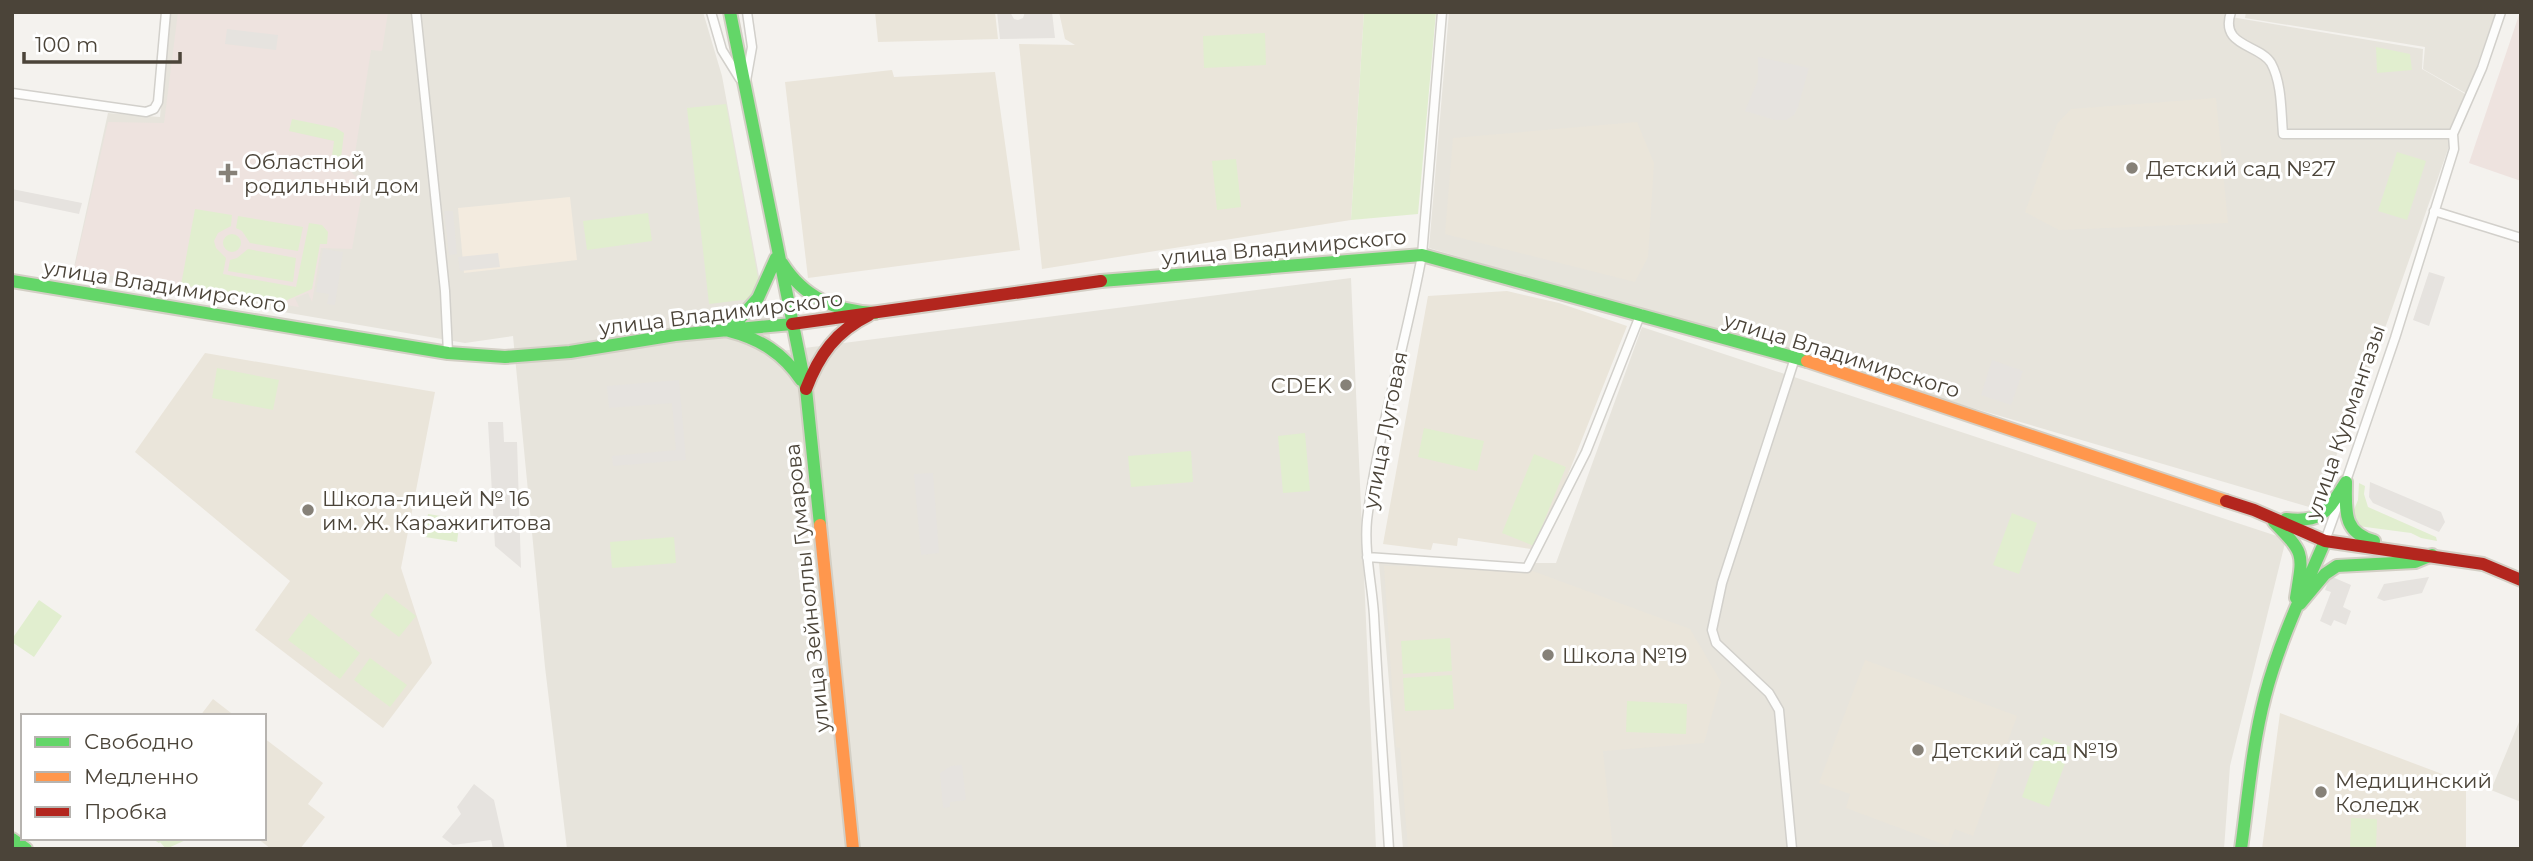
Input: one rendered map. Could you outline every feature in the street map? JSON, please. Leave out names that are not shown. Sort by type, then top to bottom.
[{"type":"street","points":[[12,93],[146,112],[154,109],[158,102],[166,12]]},
{"type":"street","points":[[416,12],[445,291],[448,353]]},
{"type":"street","points":[[710,12],[722,50],[745,88]]},
{"type":"street","name":"улица Зейноллы Гумарова","points":[[730,12],[806,389],[853,849]]},
{"type":"street","points":[[745,88],[752,47],[747,12]]},
{"type":"street","name":"улица Луговая","points":[[1389,849],[1367,557],[1367,521],[1387,403],[1422,255],[1442,12]]},
{"type":"street","points":[[2231,12],[2228,19],[2230,32],[2240,43],[2269,60],[2277,79],[2283,134],[2453,134]]},
{"type":"street","name":"улица Курмангазы","points":[[2241,849],[2265,696],[2295,609],[2325,541],[2346,482],[2395,338],[2454,149],[2453,134],[2482,68],[2501,12]]},
{"type":"street","points":[[2434,211],[2521,238]]},
{"type":"street","points":[[777,255],[786,272],[814,298],[833,308],[853,313],[874,313]]},
{"type":"street","points":[[729,331],[747,315],[762,296],[777,255]]},
{"type":"street","name":"улица Владимирского","points":[[12,281],[448,353],[505,357],[570,352],[675,335],[791,324],[1093,282],[1422,255],[1641,313],[1795,358],[2060,444],[2270,517],[2325,541],[2483,564],[2521,580]]},
{"type":"street","points":[[806,389],[815,363],[830,341],[858,319],[874,313]]},
{"type":"street","points":[[1367,557],[1527,568],[1586,452],[1641,313]]},
{"type":"street","points":[[729,331],[752,336],[774,347],[792,366],[806,389]]},
{"type":"street","points":[[1792,849],[1779,710],[1769,693],[1716,643],[1712,630],[1722,583],[1795,358]]},
{"type":"street","points":[[2270,517],[2308,522],[2323,516],[2346,482]]},
{"type":"street","points":[[2346,482],[2349,527],[2362,539],[2417,547],[2432,555]]},
{"type":"street","points":[[2270,517],[2295,544],[2302,559],[2295,609]]},
{"type":"street","points":[[2295,609],[2325,574],[2337,566],[2415,562],[2432,555]]},
{"type":"street","points":[[12,839],[26,849]]},
{"type":"shaded area","points":[[169,12],[703,12],[722,76],[773,352],[1351,278],[1376,849],[567,849],[545,667],[513,336],[465,343],[72,276],[108,113],[160,117]]},
{"type":"shaded area","points":[[178,12],[388,12],[382,51],[371,50],[352,173],[363,187],[352,249],[321,248],[312,302],[308,293],[295,298],[299,307],[74,270],[108,122],[164,123]]},
{"type":"shaded area","points":[[875,12],[995,12],[998,39],[878,42]]},
{"type":"shaded area","points":[[997,12],[1010,12],[1014,19],[1018,20],[1023,18],[1025,12],[1052,12],[1055,38],[1000,39]]},
{"type":"shaded area","points":[[1059,12],[1364,12],[1351,220],[1042,269],[1019,44],[1075,45],[1065,39]]},
{"type":"shaded area","points":[[1449,12],[2232,12],[2231,17],[2423,49],[2422,69],[2467,95],[2388,320],[2316,509],[1429,248]]},
{"type":"shaded area","points":[[2246,12],[2496,12],[2467,94],[2423,69],[2425,47],[2245,18]]},
{"type":"shaded area","points":[[2521,12],[2521,181],[2469,163]]},
{"type":"shaded area","points":[[227,29],[278,35],[276,50],[225,44]]},
{"type":"shaded area","points":[[1758,57],[1809,68],[1798,107],[1794,115],[1786,120],[1775,120],[1745,111],[1758,80]]},
{"type":"shaded area","points":[[892,70],[894,77],[995,72],[1020,250],[808,278],[785,82]]},
{"type":"shaded area","name":"Детский сад №27","points":[[2216,98],[2228,223],[2059,230],[2025,212],[2057,124],[2071,109]]},
{"type":"shaded area","points":[[1637,122],[1654,163],[1648,257],[1635,282],[1445,234],[1453,138]]},
{"type":"shaded area","points":[[12,189],[82,203],[79,214],[12,200]]},
{"type":"shaded area","points":[[570,197],[577,260],[464,273],[458,208]]},
{"type":"shaded area","points":[[444,211],[453,211],[457,254],[449,255]]},
{"type":"shaded area","points":[[323,249],[343,252],[335,305],[327,304],[329,294],[316,292]]},
{"type":"shaded area","points":[[498,253],[500,267],[460,271],[458,257]]},
{"type":"shaded area","points":[[2429,272],[2445,277],[2429,326],[2413,320]]},
{"type":"shaded area","points":[[1507,291],[1559,303],[1627,326],[1538,550],[1458,538],[1457,546],[1433,543],[1431,550],[1383,544],[1428,296]]},
{"type":"shaded area","points":[[1642,327],[2286,539],[2230,766],[2224,849],[1403,849],[1379,563],[1556,563]]},
{"type":"shaded area","name":"Школа-лицей № 16 им. Ж. Каражигитова","points":[[205,353],[435,392],[401,568],[432,663],[383,728],[255,630],[290,581],[135,452]]},
{"type":"shaded area","points":[[1992,360],[2023,371],[2011,405],[1981,395]]},
{"type":"shaded area","points":[[679,380],[686,460],[613,466],[612,456],[676,450],[672,403],[609,408],[607,386]]},
{"type":"shaded area","points":[[488,422],[503,422],[504,442],[517,442],[521,568],[495,546]]},
{"type":"shaded area","points":[[933,473],[939,553],[921,555],[914,474]]},
{"type":"shaded area","points":[[2370,482],[2441,512],[2445,522],[2439,532],[2373,503],[2369,497]]},
{"type":"shaded area","name":"Школа №19","points":[[1384,566],[1522,567],[1690,629],[1721,682],[1704,743],[1603,751],[1613,849],[1408,849],[1400,748],[1396,747]]},
{"type":"shaded area","points":[[2330,576],[2351,585],[2343,607],[2351,611],[2346,625],[2334,620],[2331,626],[2320,621],[2331,592],[2325,590]]},
{"type":"shaded area","points":[[2429,577],[2422,593],[2384,601],[2377,598],[2384,584]]},
{"type":"shaded area","name":"Детский сад №19","points":[[1865,660],[2017,716],[1973,836],[1955,829],[1948,846],[1846,808],[1850,794],[1819,783]]},
{"type":"shaded area","points":[[213,699],[232,714],[202,714]]},
{"type":"shaded area","points":[[2280,713],[2466,783],[2466,849],[2262,849]]},
{"type":"shaded area","points":[[2521,717],[2521,802],[2491,790]]},
{"type":"shaded area","points":[[266,740],[323,783],[308,804],[325,817],[300,849],[271,849],[260,840],[266,840]]},
{"type":"shaded area","points":[[962,765],[966,800],[950,802],[950,807],[943,808],[940,773],[951,766]]},
{"type":"shaded area","points":[[474,784],[494,800],[505,849],[493,849],[491,840],[453,845],[442,837],[461,814],[457,807]]},
{"type":"green space","points":[[1364,12],[1436,12],[1418,214],[1351,220]]},
{"type":"green space","points":[[1265,33],[1266,65],[1204,68],[1203,36]]},
{"type":"green space","points":[[2376,47],[2410,54],[2412,70],[2377,73]]},
{"type":"green space","points":[[726,104],[758,278],[751,299],[709,304],[687,108]]},
{"type":"green space","points":[[292,119],[336,128],[344,133],[341,158],[332,156],[334,141],[289,131]]},
{"type":"green space","points":[[2397,152],[2426,161],[2407,220],[2378,211]]},
{"type":"green space","points":[[1236,159],[1241,207],[1217,210],[1212,161]]},
{"type":"green space","points":[[195,209],[232,215],[231,226],[218,233],[214,241],[216,248],[226,258],[223,274],[296,287],[309,223],[322,225],[328,232],[327,244],[320,244],[312,289],[283,302],[181,285]]},
{"type":"green space","points":[[648,213],[652,241],[587,250],[583,221]]},
{"type":"green space","points":[[238,216],[303,227],[298,251],[250,243],[242,231],[236,228]]},
{"type":"green space","points":[[228,234],[236,234],[241,243],[239,250],[228,252],[223,247],[223,239]]},
{"type":"green space","points":[[248,249],[296,258],[293,282],[228,271],[230,260]]},
{"type":"green space","points":[[217,368],[279,380],[273,410],[212,398]]},
{"type":"green space","points":[[1424,428],[1484,441],[1477,471],[1418,457]]},
{"type":"green space","points":[[1305,433],[1310,491],[1283,493],[1278,436]]},
{"type":"green space","points":[[1191,451],[1193,482],[1131,487],[1128,456]]},
{"type":"green space","points":[[1534,454],[1566,467],[1534,546],[1502,533]]},
{"type":"green space","points":[[2359,483],[2365,486],[2364,494],[2368,507],[2436,537],[2437,541],[2411,533],[2358,526],[2354,523],[2353,512],[2358,500]]},
{"type":"green space","points":[[2012,513],[2037,523],[2019,574],[1993,565]]},
{"type":"green space","points":[[428,514],[460,519],[457,542],[425,537]]},
{"type":"green space","points":[[674,537],[676,563],[612,568],[610,542]]},
{"type":"green space","points":[[386,593],[416,616],[399,637],[370,615]]},
{"type":"green space","points":[[39,600],[62,616],[34,657],[12,642],[12,639]]},
{"type":"green space","points":[[309,613],[360,653],[340,679],[288,640]]},
{"type":"green space","points":[[1450,638],[1452,671],[1403,674],[1401,641]]},
{"type":"green space","points":[[370,658],[407,685],[390,707],[354,680]]},
{"type":"green space","points":[[1452,675],[1454,709],[1405,711],[1403,678]]},
{"type":"green space","points":[[1627,701],[1687,704],[1686,734],[1626,732]]},
{"type":"green space","points":[[2043,737],[2071,747],[2049,807],[2022,797]]},
{"type":"green space","points":[[2351,818],[2377,819],[2376,849],[2350,849]]},
{"type":"green space","points":[[154,840],[186,840],[166,849]]},
{"type":"traffic: fast","points":[[730,12],[806,389],[820,525]]},
{"type":"traffic: fast","points":[[1101,281],[1422,255],[1807,361]]},
{"type":"traffic: fast","points":[[729,331],[758,298],[776,258]]},
{"type":"traffic: fast","points":[[782,263],[800,285],[822,300],[834,306],[875,313]]},
{"type":"traffic: fast","points":[[12,281],[448,353],[505,357],[570,352],[675,335],[792,324]]},
{"type":"traffic: fast","points":[[729,331],[770,348],[787,362],[801,380]]},
{"type":"traffic: fast","points":[[2346,482],[2346,511],[2351,526],[2356,532],[2374,541]]},
{"type":"traffic: fast","points":[[2286,519],[2317,517],[2329,508],[2346,482]]},
{"type":"traffic: fast","points":[[2274,522],[2292,541],[2300,556],[2296,598]]},
{"type":"traffic: fast","points":[[2241,849],[2265,696],[2284,637],[2325,541]]},
{"type":"traffic: fast","points":[[2300,604],[2325,574],[2337,566],[2415,562],[2432,555]]},
{"type":"traffic: fast","points":[[12,839],[26,849]]},
{"type":"traffic: slow","points":[[1807,361],[2226,501]]},
{"type":"traffic: slow","points":[[820,525],[853,849]]},
{"type":"traffic: jam","points":[[792,324],[1101,281]]},
{"type":"traffic: jam","points":[[806,389],[830,345],[857,321],[869,315]]},
{"type":"traffic: jam","points":[[2226,501],[2254,510],[2325,541],[2483,564],[2521,580]]},
{"type":"place","name":"Детский сад №27","points":[[2132,168]]},
{"type":"place","name":"Областной родильный дом","points":[[228,173]]},
{"type":"place","name":"CDEK","points":[[1346,385]]},
{"type":"place","name":"Школа-лицей № 16 им. Ж. Каражигитова","points":[[308,510]]},
{"type":"place","name":"Школа №19","points":[[1548,655]]},
{"type":"place","name":"Детский сад №19","points":[[1918,750]]},
{"type":"place","name":"Медицинский Коледж","points":[[2321,792]]}]
